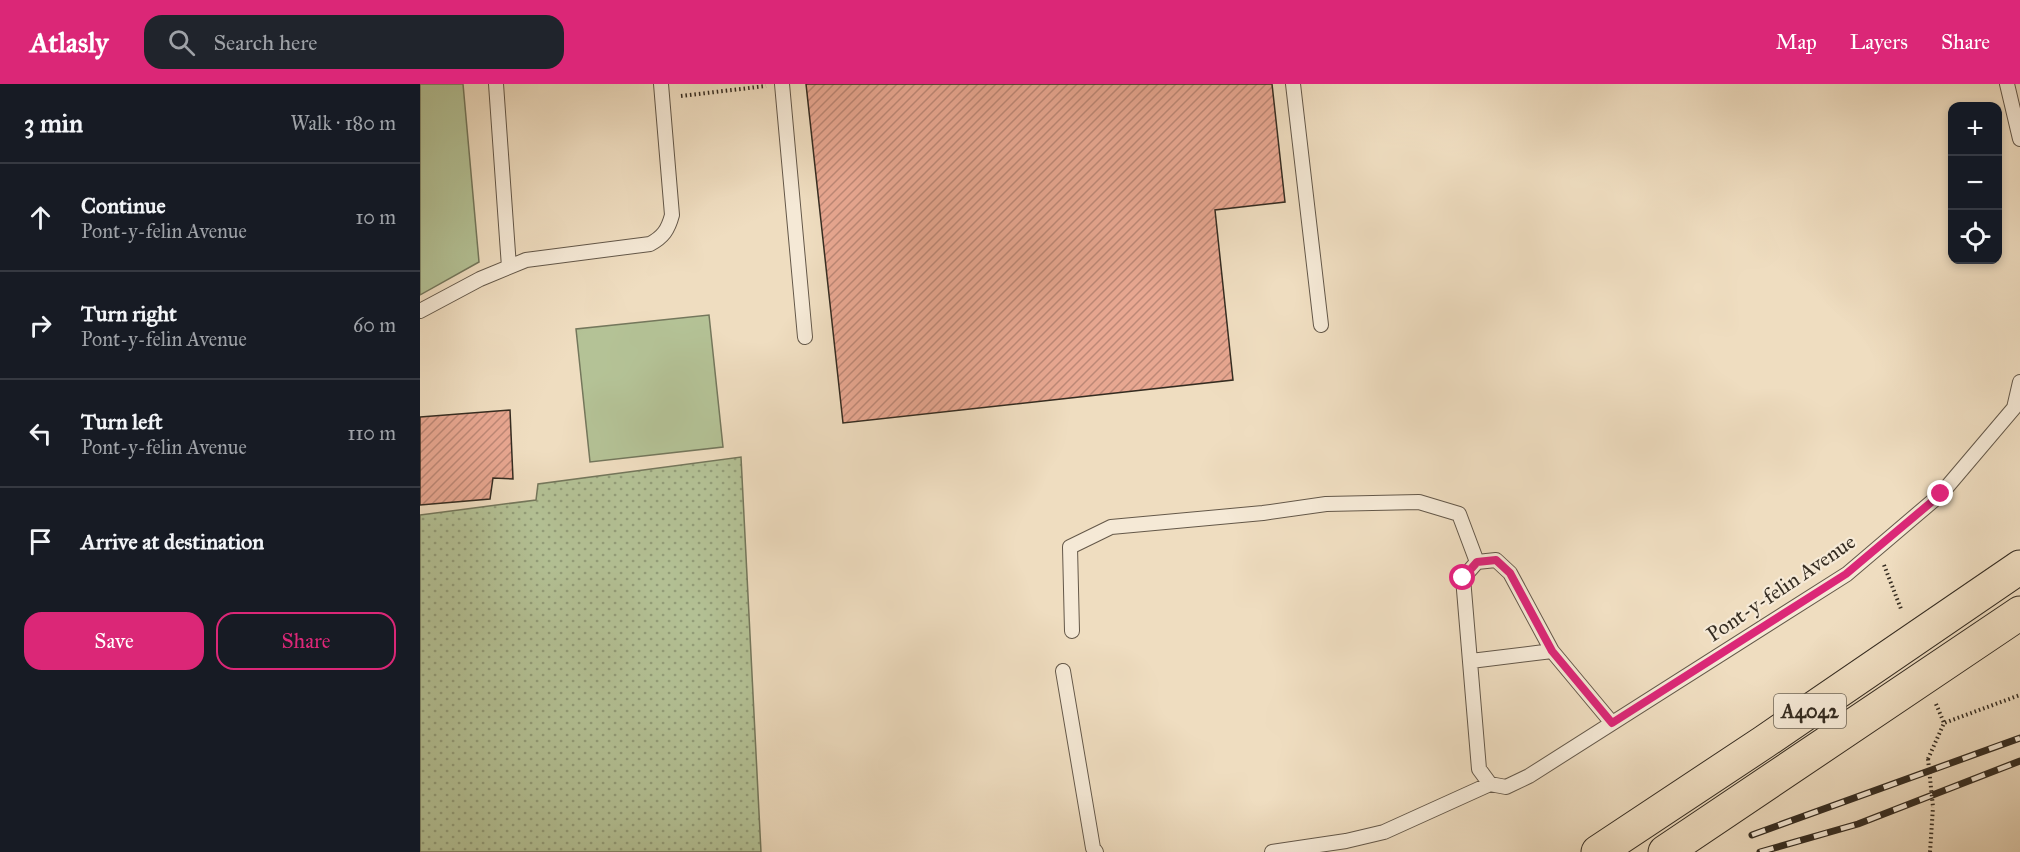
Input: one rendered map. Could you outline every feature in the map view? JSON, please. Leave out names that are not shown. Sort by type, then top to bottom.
[{"type":"highway","name":"A4042","points":[[1598,852],[2020,567]]},
{"type":"highway","name":"A4042","points":[[1665,852],[2020,613]]},
{"type":"lane","points":[[496,84],[509,267]]},
{"type":"lane","points":[[782,84],[805,338]]},
{"type":"lane","points":[[1293,84],[1321,325]]},
{"type":"lane","points":[[2007,84],[2020,139]]},
{"type":"lane","points":[[420,311],[480,279],[526,260],[650,244],[659,239],[668,230],[672,215],[662,91]]},
{"type":"lane","name":"Pont-y-felin Avenue","points":[[1272,852],[1346,841],[1384,832],[1490,784],[1506,787],[1529,776],[1846,574],[1941,494],[2014,408],[2020,382]]},
{"type":"lane","points":[[1072,631],[1070,547],[1111,527],[1263,513],[1326,504],[1419,502],[1459,514],[1477,562]]},
{"type":"lane","points":[[1490,784],[1479,769],[1463,578],[1477,562],[1496,560],[1510,573],[1552,651],[1612,723]]},
{"type":"lane","points":[[1471,661],[1552,651]]},
{"type":"lane","points":[[1062,671],[1086,814],[1093,848],[1096,852]]},
{"type":"path","points":[[662,91],[782,84]]},
{"type":"path","points":[[1877,548],[1901,609]]},
{"type":"path","points":[[1944,723],[2020,695]]},
{"type":"path","points":[[1930,852],[1933,807],[1928,759],[1944,723],[1935,700]]},
{"type":"green space","points":[[420,84],[463,84],[479,262],[420,295]]},
{"type":"green space","points":[[709,315],[723,447],[590,462],[576,329]]},
{"type":"green space","points":[[741,457],[761,852],[420,852],[420,515],[536,500],[538,484]]},
{"type":"building","points":[[806,84],[1272,84],[1285,202],[1215,210],[1233,380],[843,423]]},
{"type":"building","points":[[510,410],[513,479],[493,478],[490,499],[420,505],[420,417]]},
{"type":"railway","points":[[1752,835],[2020,738]]},
{"type":"railway","points":[[1760,852],[1858,824],[2020,761]]},
{"type":"route","points":[[1463,578],[1477,562],[1496,560],[1510,573],[1552,651],[1612,723],[1846,574],[1941,494]]}]
